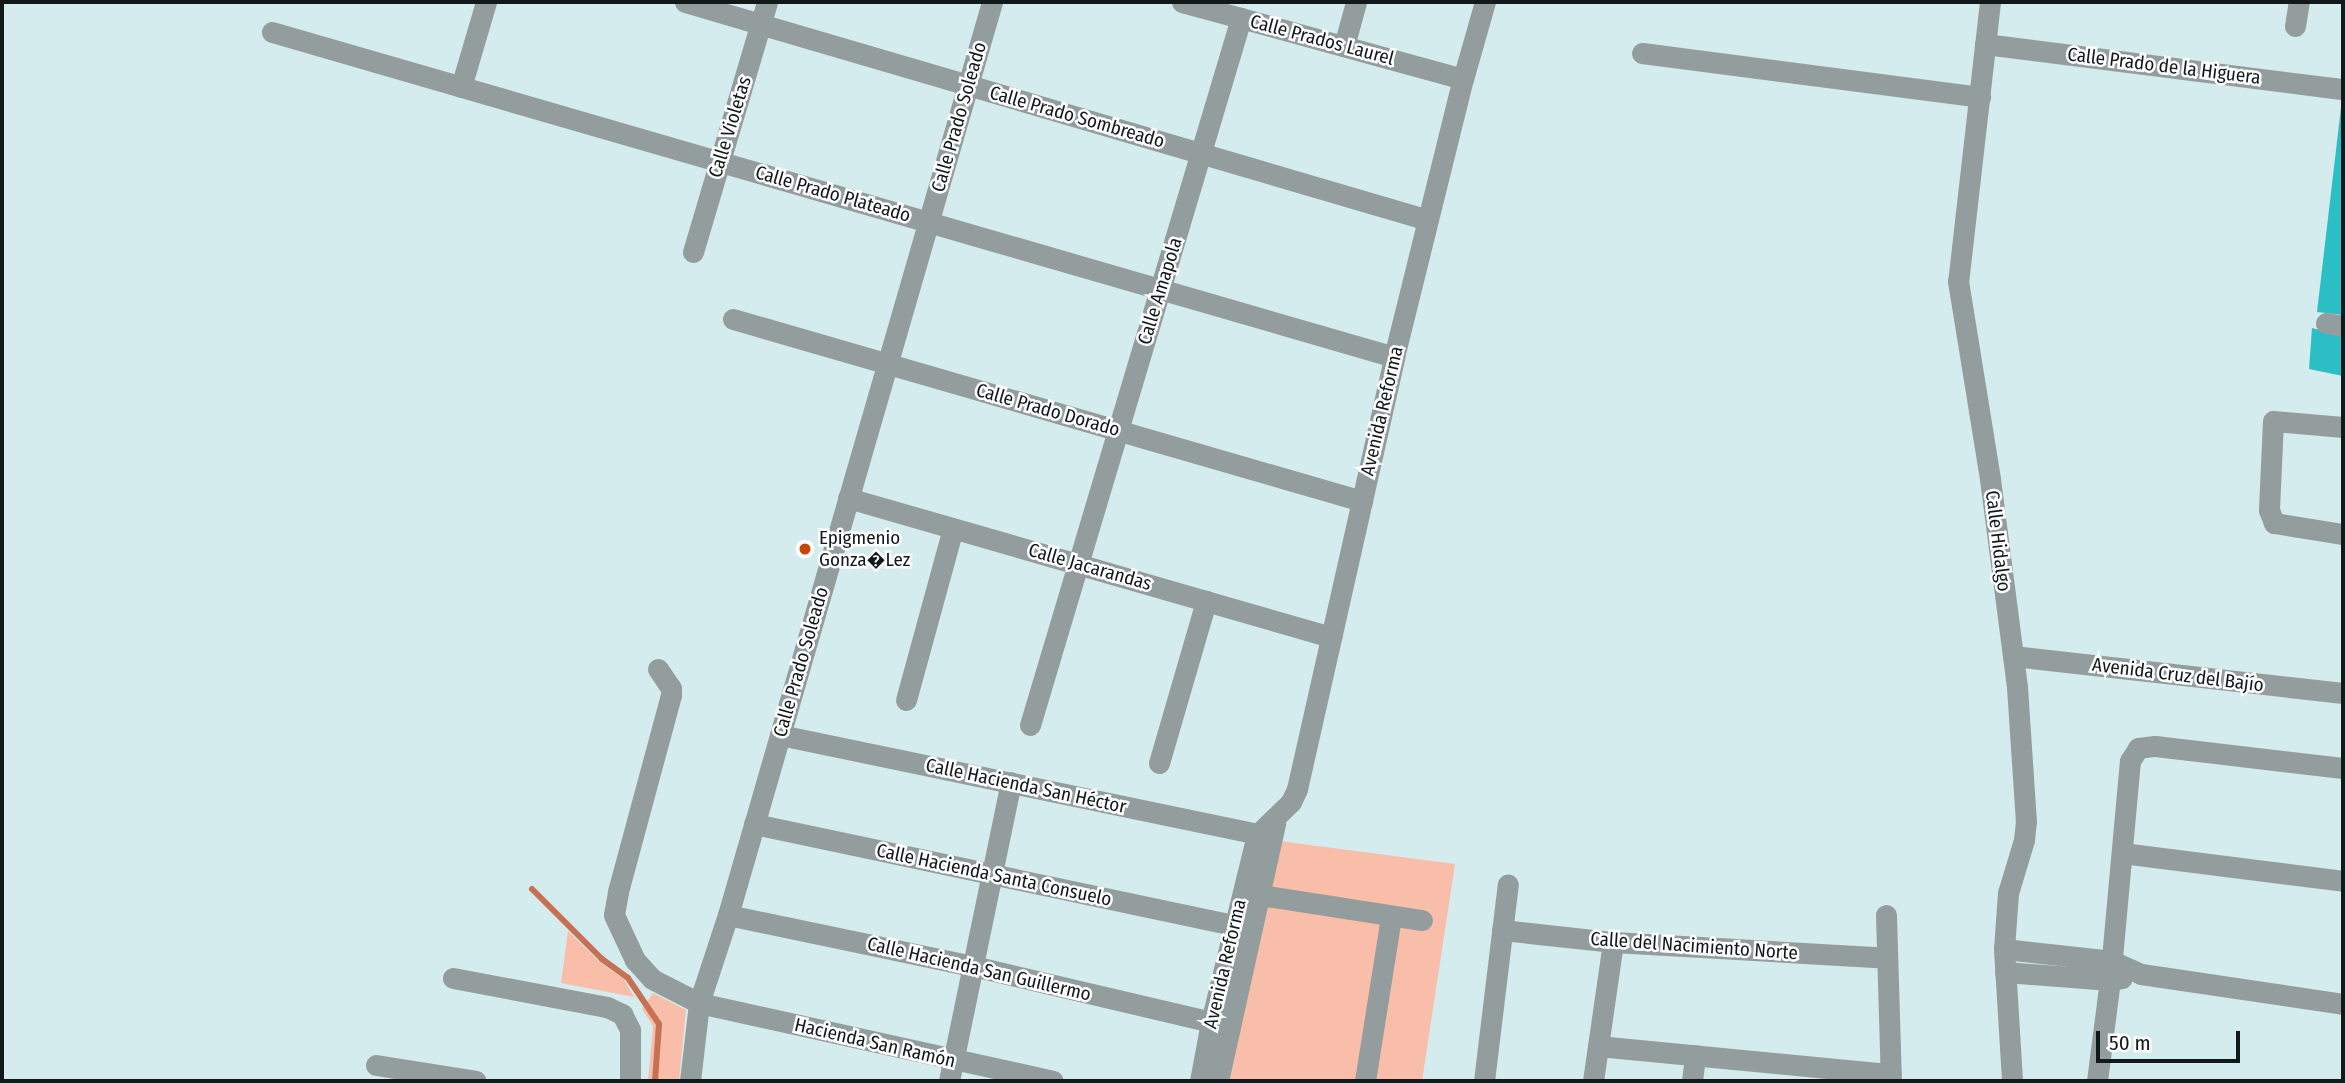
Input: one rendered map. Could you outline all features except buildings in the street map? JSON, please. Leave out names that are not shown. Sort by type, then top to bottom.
[{"type":"street","points":[[461,87],[486,2]]},
{"type":"street","name":"Calle Prado Sombreado","points":[[685,2],[1428,219]]},
{"type":"street","name":"Calle Violetas","points":[[693,252],[767,2]]},
{"type":"street","name":"Calle Prado Soleado","points":[[690,1081],[699,1003],[728,915],[992,2]]},
{"type":"street","name":"Calle Prados Laurel","points":[[1182,2],[1229,11],[1463,79]]},
{"type":"street","points":[[1344,46],[1356,2]]},
{"type":"street","name":"Avenida Reforma","points":[[1200,1081],[1220,1026],[1265,836],[1276,814],[1291,802],[1297,789],[1394,357],[1463,79],[1485,2]]},
{"type":"street","name":"Calle Hidalgo","points":[[1990,2],[1958,281],[1990,479],[2013,656],[2026,821],[2024,840],[2008,893],[2004,949],[2012,1081]]},
{"type":"street","points":[[2295,26],[2299,2]]},
{"type":"street","name":"Calle Amapola","points":[[1030,725],[1201,153],[1229,11]]},
{"type":"street","name":"Calle Prado Plateado","points":[[272,32],[1394,357]]},
{"type":"street","name":"Calle Prado de la Higuera","points":[[1985,44],[2343,89]]},
{"type":"street","points":[[1642,53],[1980,97]]},
{"type":"street","name":"Calle Prado Dorado","points":[[733,319],[1362,501]]},
{"type":"street","points":[[2343,427],[2273,421],[2269,510],[2274,523],[2343,534]]},
{"type":"street","name":"Calle Jacarandas","points":[[848,498],[1331,637]]},
{"type":"street","points":[[906,700],[953,528]]},
{"type":"street","points":[[1159,763],[1206,601]]},
{"type":"street","name":"Avenida Cruz del Bajío","points":[[2013,656],[2343,693]]},
{"type":"street","name":"Hacienda San Ramón","points":[[658,669],[671,688],[671,695],[614,915],[635,960],[652,979],[699,1003],[951,1071],[1053,1081]]},
{"type":"street","name":"Calle Hacienda San Héctor","points":[[780,734],[1265,836]]},
{"type":"street","points":[[2097,1081],[2111,971],[2130,761],[2138,748],[2155,746],[2343,768]]},
{"type":"street","points":[[951,1071],[1011,782]]},
{"type":"street","name":"Calle Hacienda Santa Consuelo","points":[[754,824],[1234,925]]},
{"type":"street","points":[[2122,853],[2343,881]]},
{"type":"street","points":[[1484,1081],[1508,884]]},
{"type":"street","points":[[1251,893],[1422,920]]},
{"type":"street","name":"Avenida Reforma","points":[[1218,1081],[1220,1026],[1234,925],[1251,893]]},
{"type":"street","name":"Calle Hacienda San Guillermo","points":[[728,915],[973,966],[1220,1026]]},
{"type":"street","points":[[1598,1046],[1891,1077],[1886,915]]},
{"type":"street","points":[[1365,1081],[1391,916]]},
{"type":"street","name":"Calle del Nacimiento Norte","points":[[1502,930],[1613,943],[1887,958]]},
{"type":"street","points":[[1593,1081],[1613,943]]},
{"type":"street","points":[[2004,949],[2111,971],[2343,1004]]},
{"type":"street","points":[[2005,972],[2111,971]]},
{"type":"street","points":[[453,978],[607,1007],[622,1014],[630,1030],[630,1081]]},
{"type":"street","points":[[1692,1081],[1695,1055]]},
{"type":"street","points":[[376,1065],[476,1081]]},
{"type":"shaded area","points":[[1265,839],[1455,864],[1422,1081],[1214,1081]]},
{"type":"shaded area","points":[[568,931],[600,962],[624,979],[634,997],[561,983]]},
{"type":"shaded area","points":[[653,993],[686,1010],[679,1081],[648,1081],[653,1026],[642,1009]]},
{"type":"waterway","points":[[532,889],[602,959],[628,978],[659,1024],[655,1081]]},
{"type":"place","name":"Epigmenio Gonza�Lez","points":[[805,549]]}]
